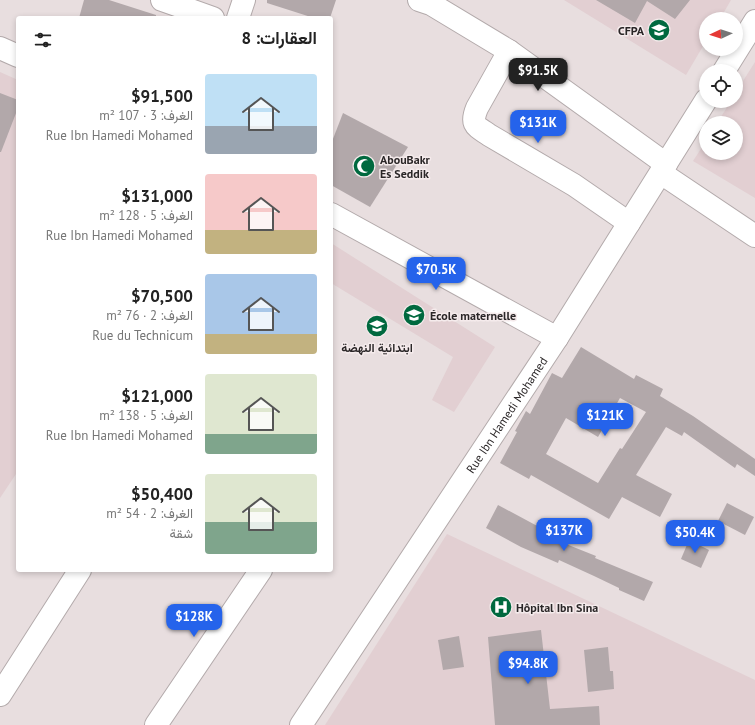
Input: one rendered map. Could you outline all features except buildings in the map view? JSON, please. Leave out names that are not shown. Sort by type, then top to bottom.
[{"type":"street","points":[[162,0],[207,16]]},
{"type":"street","points":[[239,16],[244,0]]},
{"type":"street","points":[[419,0],[431,4],[510,51],[663,169],[755,236]]},
{"type":"street","points":[[728,64],[755,21]]},
{"type":"street","points":[[0,48],[16,55]]},
{"type":"street","points":[[510,51],[477,108],[474,115],[474,122],[476,126],[574,185],[629,223]]},
{"type":"street","name":"Rue Ibn Hamedi Mohamed","points":[[301,725],[557,338],[701,108]]},
{"type":"street","points":[[333,215],[557,338]]},
{"type":"street","points":[[0,695],[79,572]]},
{"type":"street","points":[[156,725],[260,572]]},
{"type":"shaded area","name":"CFPA","points":[[564,0],[731,0],[724,12],[699,12],[699,53],[686,75]]},
{"type":"shaded area","points":[[755,62],[755,198],[693,161],[699,152],[699,160],[743,160],[743,116],[721,116],[727,108],[743,108],[743,81]]},
{"type":"shaded area","points":[[0,72],[16,79],[16,474],[0,498]]},
{"type":"shaded area","name":"École maternelle","points":[[333,244],[495,347],[454,412],[432,400],[453,357],[333,284]]},
{"type":"shaded area","name":"Hôpital Ibn Sina","points":[[447,534],[755,680],[755,725],[325,725]]},
{"type":"place","name":"CFPA","points":[[659,30]]},
{"type":"place","name":"AbouBakr Es Seddik","points":[[364,166]]},
{"type":"place","name":"École maternelle","points":[[414,315]]},
{"type":"place","name":"ابتدائية النهضة","points":[[377,326]]},
{"type":"place","name":"Hôpital Ibn Sina","points":[[501,607]]}]
